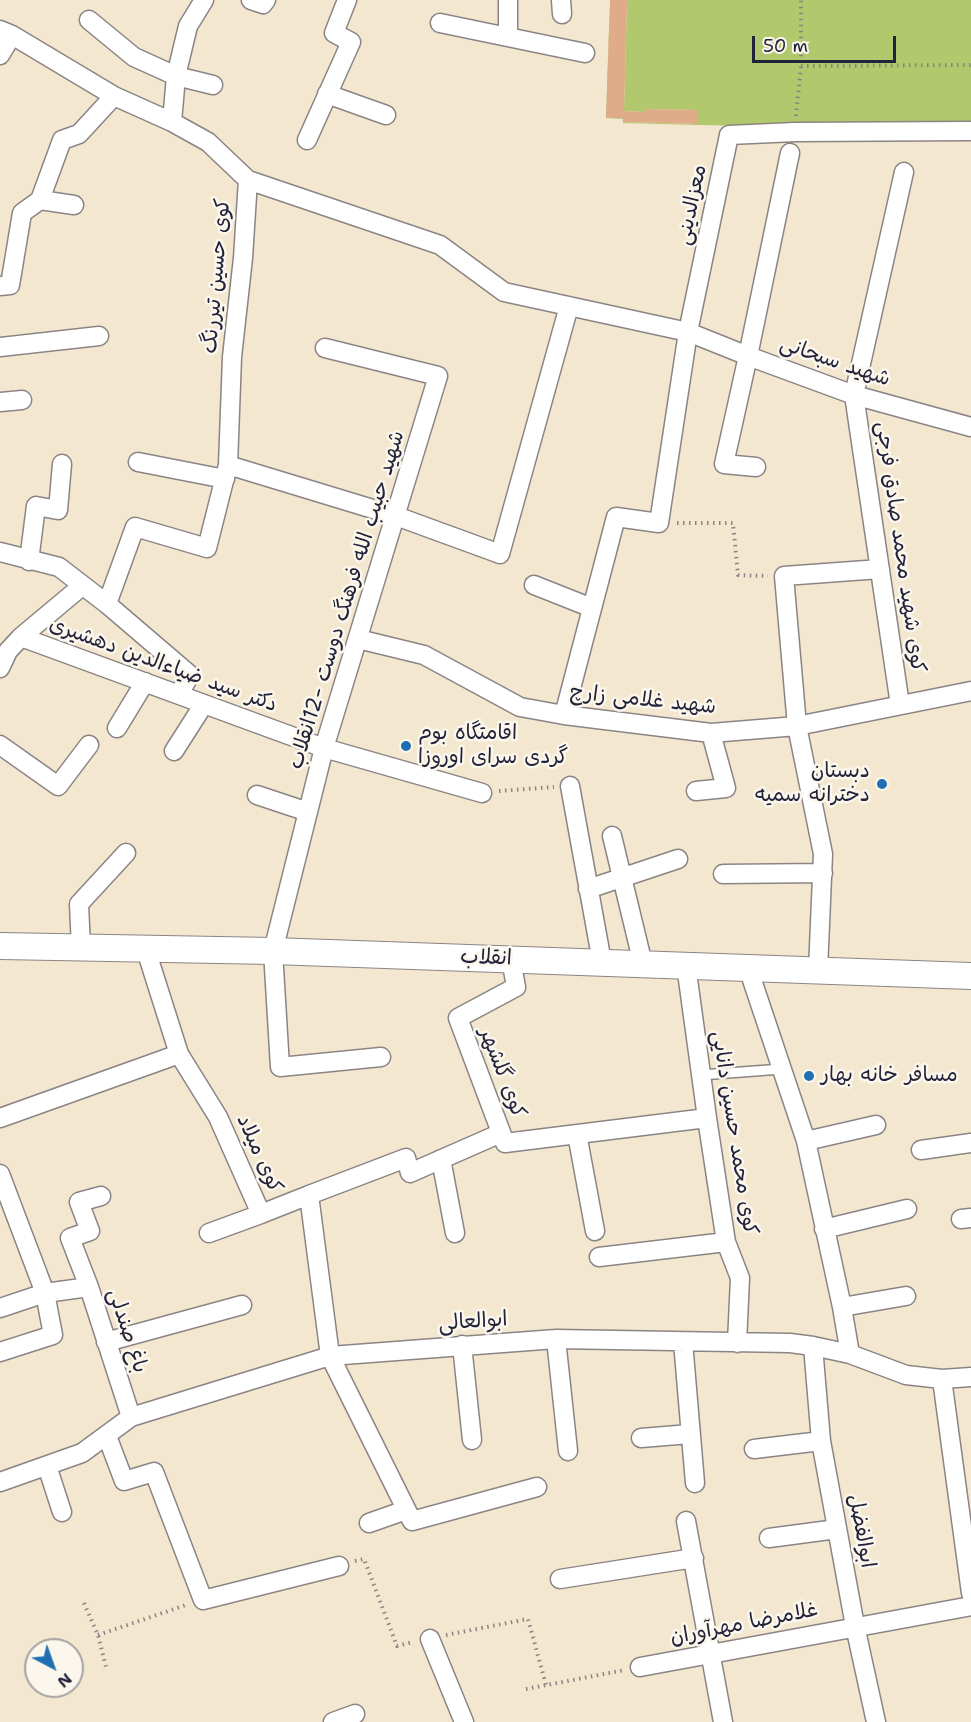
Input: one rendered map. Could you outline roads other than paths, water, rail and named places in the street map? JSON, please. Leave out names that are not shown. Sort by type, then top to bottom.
[{"type":"main road","name":"انقلاب","points":[[0,946],[273,951],[971,976]]},
{"type":"street","points":[[172,122],[176,76],[188,26],[204,0]]},
{"type":"street","points":[[251,0],[263,4],[266,0]]},
{"type":"street","points":[[307,140],[351,42],[334,33],[347,0]]},
{"type":"street","points":[[508,0],[508,37]]},
{"type":"street","points":[[89,20],[134,57],[176,76],[213,86]]},
{"type":"street","points":[[440,23],[585,52]]},
{"type":"street","points":[[0,55],[6,33],[114,96],[172,122],[208,142],[248,180]]},
{"type":"street","points":[[327,94],[386,115]]},
{"type":"street","points":[[0,286],[10,285],[22,213],[40,200],[62,140],[80,134],[114,96]]},
{"type":"street","name":"معزالدینی","points":[[592,608],[616,517],[659,523],[688,332],[729,135],[795,132],[971,131]]},
{"type":"street","points":[[756,466],[724,464],[789,153]]},
{"type":"street","points":[[855,395],[904,172]]},
{"type":"street","name":"کوی حسین تیررنگ","points":[[107,604],[135,527],[207,548],[227,472],[232,357],[243,258],[248,180],[440,245],[504,292],[688,332]]},
{"type":"street","points":[[40,200],[74,205]]},
{"type":"street","points":[[138,462],[227,472],[396,516],[500,554],[569,306]]},
{"type":"street","name":"شهید سبحانی","points":[[688,332],[855,395],[971,427]]},
{"type":"street","points":[[0,347],[99,336]]},
{"type":"street","name":"شهید حبیب الله فرهنگ دوست -12انقلاب","points":[[325,348],[438,376],[324,748],[273,951],[280,1066],[381,1057]]},
{"type":"street","name":"کوی شهید محمد صادق فرجی","points":[[855,395],[900,705]]},
{"type":"street","points":[[0,402],[22,400]]},
{"type":"street","points":[[29,561],[36,506],[58,510],[62,464]]},
{"type":"street","points":[[0,552],[59,567],[107,604],[190,675],[179,694]]},
{"type":"street","points":[[818,970],[824,854],[797,726],[784,576],[880,569]]},
{"type":"street","points":[[534,585],[592,608],[564,715]]},
{"type":"street","points":[[0,668],[4,648],[21,637],[82,586]]},
{"type":"street","name":"دکتر سید ضیاءالدین دهشیری","points":[[21,637],[324,748],[482,793]]},
{"type":"street","name":"شهید غلامی زارچ","points":[[358,639],[424,655],[520,707],[564,715],[711,733],[797,726],[971,691]]},
{"type":"street","points":[[117,728],[145,682]]},
{"type":"street","points":[[174,751],[204,704]]},
{"type":"street","points":[[696,791],[726,788],[711,733]]},
{"type":"street","points":[[0,745],[58,786],[89,745]]},
{"type":"street","points":[[570,786],[602,962]]},
{"type":"street","points":[[256,795],[308,812]]},
{"type":"street","points":[[612,836],[643,964]]},
{"type":"street","points":[[81,948],[79,904],[126,853]]},
{"type":"street","points":[[588,889],[678,859]]},
{"type":"street","points":[[723,874],[823,873]]},
{"type":"street","name":"کوی میلاد","points":[[146,950],[179,1054],[218,1117],[261,1214],[309,1195],[330,1356],[406,1510]]},
{"type":"street","name":"کوی گلشهر","points":[[511,959],[516,987],[458,1018],[505,1143],[707,1118]]},
{"type":"street","name":"کوی محمد حسین دانایی","points":[[686,965],[726,1242],[740,1278],[737,1343]]},
{"type":"street","points":[[748,968],[806,1141],[850,1354]]},
{"type":"street","points":[[0,1118],[179,1054]]},
{"type":"street","points":[[806,1141],[876,1125]]},
{"type":"street","points":[[309,1195],[406,1158],[410,1173],[501,1133]]},
{"type":"street","points":[[577,1134],[595,1231]]},
{"type":"street","points":[[921,1150],[971,1143]]},
{"type":"street","points":[[441,1159],[455,1233]]},
{"type":"street","points":[[0,1174],[45,1293],[54,1335],[0,1353]]},
{"type":"street","points":[[88,1287],[70,1238],[90,1231],[79,1202],[101,1196]]},
{"type":"street","points":[[824,1229],[907,1209]]},
{"type":"street","points":[[209,1233],[261,1214]]},
{"type":"street","points":[[599,1257],[726,1242]]},
{"type":"street","name":"باغ صندلی","points":[[0,1308],[45,1293],[88,1287],[131,1417]]},
{"type":"street","points":[[842,1307],[906,1296]]},
{"type":"street","points":[[106,1342],[242,1305]]},
{"type":"street","points":[[556,1339],[568,1451]]},
{"type":"street","name":"ابوالعالی","points":[[0,1482],[82,1453],[131,1417],[330,1356],[556,1339],[790,1343],[850,1354],[906,1375],[942,1379],[971,1377]]},
{"type":"street","points":[[683,1342],[694,1483]]},
{"type":"street","points":[[462,1345],[472,1440]]},
{"type":"street","name":"ابوالفضل","points":[[813,1346],[821,1441],[855,1626],[876,1722]]},
{"type":"street","points":[[942,1379],[971,1593]]},
{"type":"street","points":[[641,1438],[690,1434]]},
{"type":"street","points":[[107,1436],[124,1481],[154,1472],[203,1600],[339,1566]]},
{"type":"street","points":[[754,1449],[821,1441]]},
{"type":"street","points":[[47,1466],[62,1512]]},
{"type":"street","points":[[369,1523],[406,1510],[412,1521],[537,1487]]},
{"type":"street","points":[[686,1521],[721,1722]]},
{"type":"street","points":[[769,1538],[837,1529]]},
{"type":"street","points":[[560,1580],[694,1558]]},
{"type":"street","name":"غلامرضا مهرآوران","points":[[640,1667],[971,1606]]},
{"type":"street","points":[[430,1639],[464,1722]]},
{"type":"street","points":[[333,1722],[355,1714]]},
{"type":"lane","points":[[701,1075],[782,1069]]},
{"type":"place","name":"اقامتگاه بوم گردی سرای اوروزا","points":[[406,746]]},
{"type":"place","name":"دبستان دخترانه سمیه","points":[[882,784]]},
{"type":"place","name":"مسافر خانه بهار","points":[[809,1076]]}]
